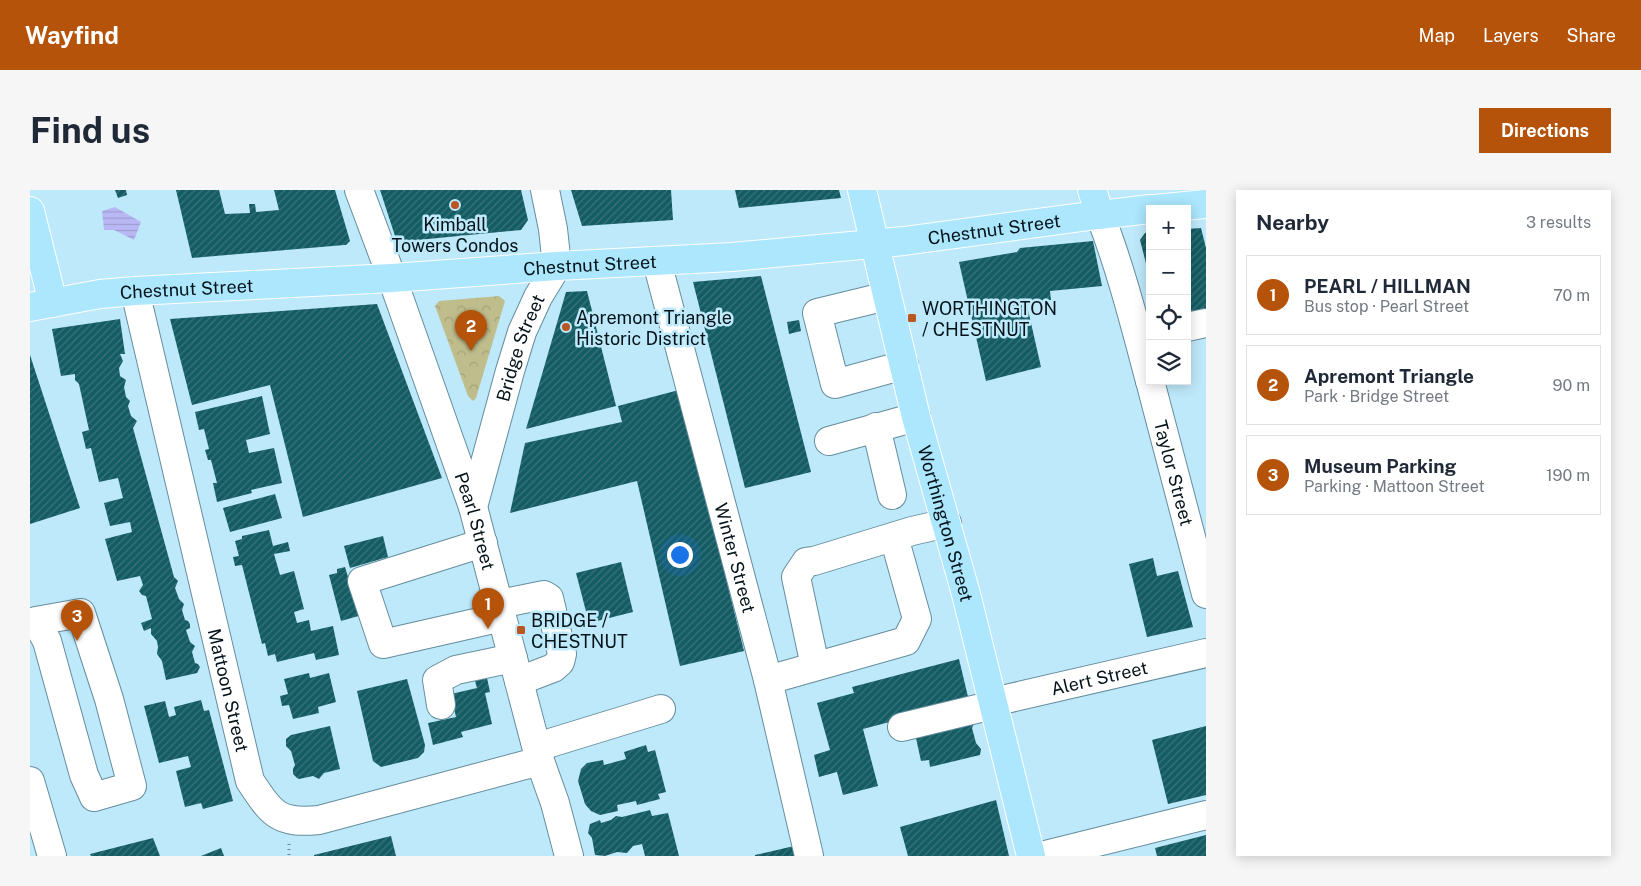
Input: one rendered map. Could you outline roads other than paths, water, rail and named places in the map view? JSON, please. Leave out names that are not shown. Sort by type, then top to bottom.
[{"type":"main road","name":"Worthington Street","points":[[862,190],[916,417],[947,523],[1031,856]]},
{"type":"main road","name":"Taylor Street","points":[[1092,190],[1100,215]]},
{"type":"main road","points":[[1191,205],[1206,204]]},
{"type":"main road","name":"Chestnut Street","points":[[42,305],[100,294],[135,291],[392,278],[557,266],[732,257],[874,244],[1146,209]]},
{"type":"main road","points":[[30,211],[42,305]]},
{"type":"street","name":"Pearl Street","points":[[359,190],[473,507],[539,754],[555,803],[565,855]]},
{"type":"street","points":[[545,190],[553,229],[557,266]]},
{"type":"street","name":"Taylor Street","points":[[1100,215],[1110,238],[1145,340]]},
{"type":"street","name":"Winter Street","points":[[657,262],[768,680],[809,856]]},
{"type":"street","name":"Bridge Street","points":[[473,507],[522,332],[538,297],[557,266]]},
{"type":"street","name":"Mattoon Street","points":[[135,291],[250,782],[272,810],[283,819],[301,822],[318,820],[539,754],[661,709]]},
{"type":"street","points":[[887,296],[817,313],[835,384],[904,365]]},
{"type":"street","points":[[1191,327],[1206,323]]},
{"type":"street","name":"Taylor Street","points":[[1151,385],[1206,594]]},
{"type":"street","points":[[829,441],[916,417]]},
{"type":"street","points":[[876,427],[892,495]]},
{"type":"street","points":[[815,666],[796,577],[806,562],[947,523]]},
{"type":"street","points":[[768,680],[906,641],[918,619],[894,537]]},
{"type":"street","points":[[441,705],[437,680],[456,670],[554,668],[560,662],[562,654],[549,598],[544,595],[501,610],[383,644],[362,581],[483,544]]},
{"type":"street","points":[[80,613],[109,699],[132,786],[94,797],[84,775],[47,641],[33,622],[80,613]]},
{"type":"street","name":"Alert Street","points":[[902,727],[1206,653]]},
{"type":"street","points":[[30,781],[40,825],[52,856]]},
{"type":"street","points":[[1041,856],[1206,815]]},
{"type":"water","points":[[115,207],[141,222],[134,240],[114,230],[104,230],[102,211]]},
{"type":"place","name":"Kimball Towers Condos","points":[[455,205]]},
{"type":"place","name":"WORTHINGTON / CHESTNUT","points":[[912,318]]},
{"type":"place","name":"Apremont Triangle Historic District","points":[[566,327]]},
{"type":"place","name":"Apremont Triangle","points":[[471,351]]},
{"type":"place","name":"PEARL / HILLMAN","points":[[488,629]]},
{"type":"place","name":"BRIDGE / CHESTNUT","points":[[521,630]]},
{"type":"place","name":"Museum Parking","points":[[77,641]]}]
